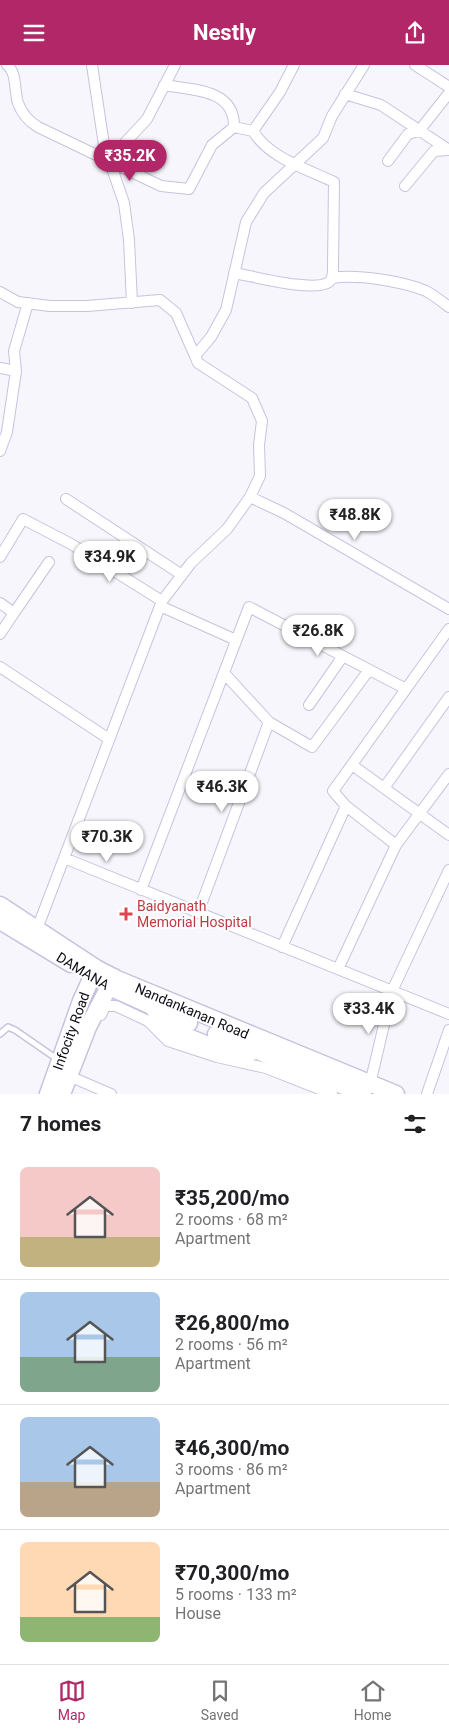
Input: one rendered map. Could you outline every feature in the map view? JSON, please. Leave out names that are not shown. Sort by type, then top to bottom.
[{"type":"main road","points":[[0,905],[37,929],[94,973]]},
{"type":"main road","name":"DAMANA","points":[[1,924],[112,982],[151,1007],[170,1029],[220,1050],[268,1055],[367,1089]]},
{"type":"main road","name":"Infocity Road","points":[[48,1094],[94,973]]},
{"type":"main road","name":"Infocity Road","points":[[62,1094],[73,1077],[94,1013],[112,982]]},
{"type":"main road","name":"Nandankanan Road","points":[[112,982],[175,1005],[367,1089],[396,1094]]},
{"type":"street","points":[[6,65],[13,72],[18,103],[26,119],[38,127],[162,186],[190,189],[212,145],[234,127],[235,113],[226,101],[211,94],[164,85]]},
{"type":"street","points":[[92,65],[104,145],[124,203],[129,240],[132,303]]},
{"type":"street","points":[[109,160],[147,119],[175,65]]},
{"type":"street","points":[[253,131],[280,92],[294,65]]},
{"type":"street","points":[[195,356],[211,337],[226,310],[246,222],[264,193],[323,138],[332,116],[364,65]]},
{"type":"street","points":[[415,65],[449,87]]},
{"type":"street","points":[[388,161],[408,134],[419,131],[449,93]]},
{"type":"street","points":[[345,94],[381,105],[448,150]]},
{"type":"street","points":[[234,127],[253,131],[260,143],[296,164],[334,182],[332,278]]},
{"type":"street","points":[[405,186],[434,151],[448,150]]},
{"type":"street","points":[[234,273],[312,286],[328,282],[332,278],[344,276],[405,285],[426,292],[449,307]]},
{"type":"street","points":[[0,292],[18,302],[87,306],[160,300],[176,313],[198,363],[252,398],[262,421],[259,445],[260,476],[250,497],[227,529],[191,563],[161,603],[37,929]]},
{"type":"street","points":[[0,451],[7,432],[16,371],[14,351],[28,303]]},
{"type":"street","points":[[0,368],[16,371]]},
{"type":"street","points":[[250,497],[284,513],[449,609]]},
{"type":"street","points":[[66,499],[182,575]]},
{"type":"street","points":[[0,557],[23,519],[71,544],[161,603],[236,640]]},
{"type":"street","points":[[0,633],[49,562]]},
{"type":"street","points":[[0,603],[14,613]]},
{"type":"street","points":[[141,890],[249,607],[406,689]]},
{"type":"street","points":[[396,845],[346,806],[333,791],[449,629]]},
{"type":"street","points":[[309,705],[343,656]]},
{"type":"street","points":[[0,667],[110,739]]},
{"type":"street","points":[[224,673],[269,722],[312,747],[369,670]]},
{"type":"street","points":[[384,788],[449,697]]},
{"type":"street","points":[[198,913],[269,722]]},
{"type":"street","points":[[352,765],[449,835]]},
{"type":"street","points":[[338,969],[396,845],[449,774]]},
{"type":"street","points":[[282,947],[346,806]]},
{"type":"street","points":[[64,858],[449,1014]]},
{"type":"street","points":[[367,1089],[392,991],[448,872]]},
{"type":"street","points":[[70,1094],[73,1077],[105,1006],[116,1006],[148,1021],[168,1041],[217,1057],[266,1068],[332,1094]]},
{"type":"street","points":[[427,1094],[449,1030]]},
{"type":"street","points":[[73,1077],[111,1094]]},
{"type":"lane","points":[[0,1034],[8,1027],[15,1030],[60,1061]]},
{"type":"place","name":"Baidyanath Memorial Hospital","points":[[126,914]]}]
